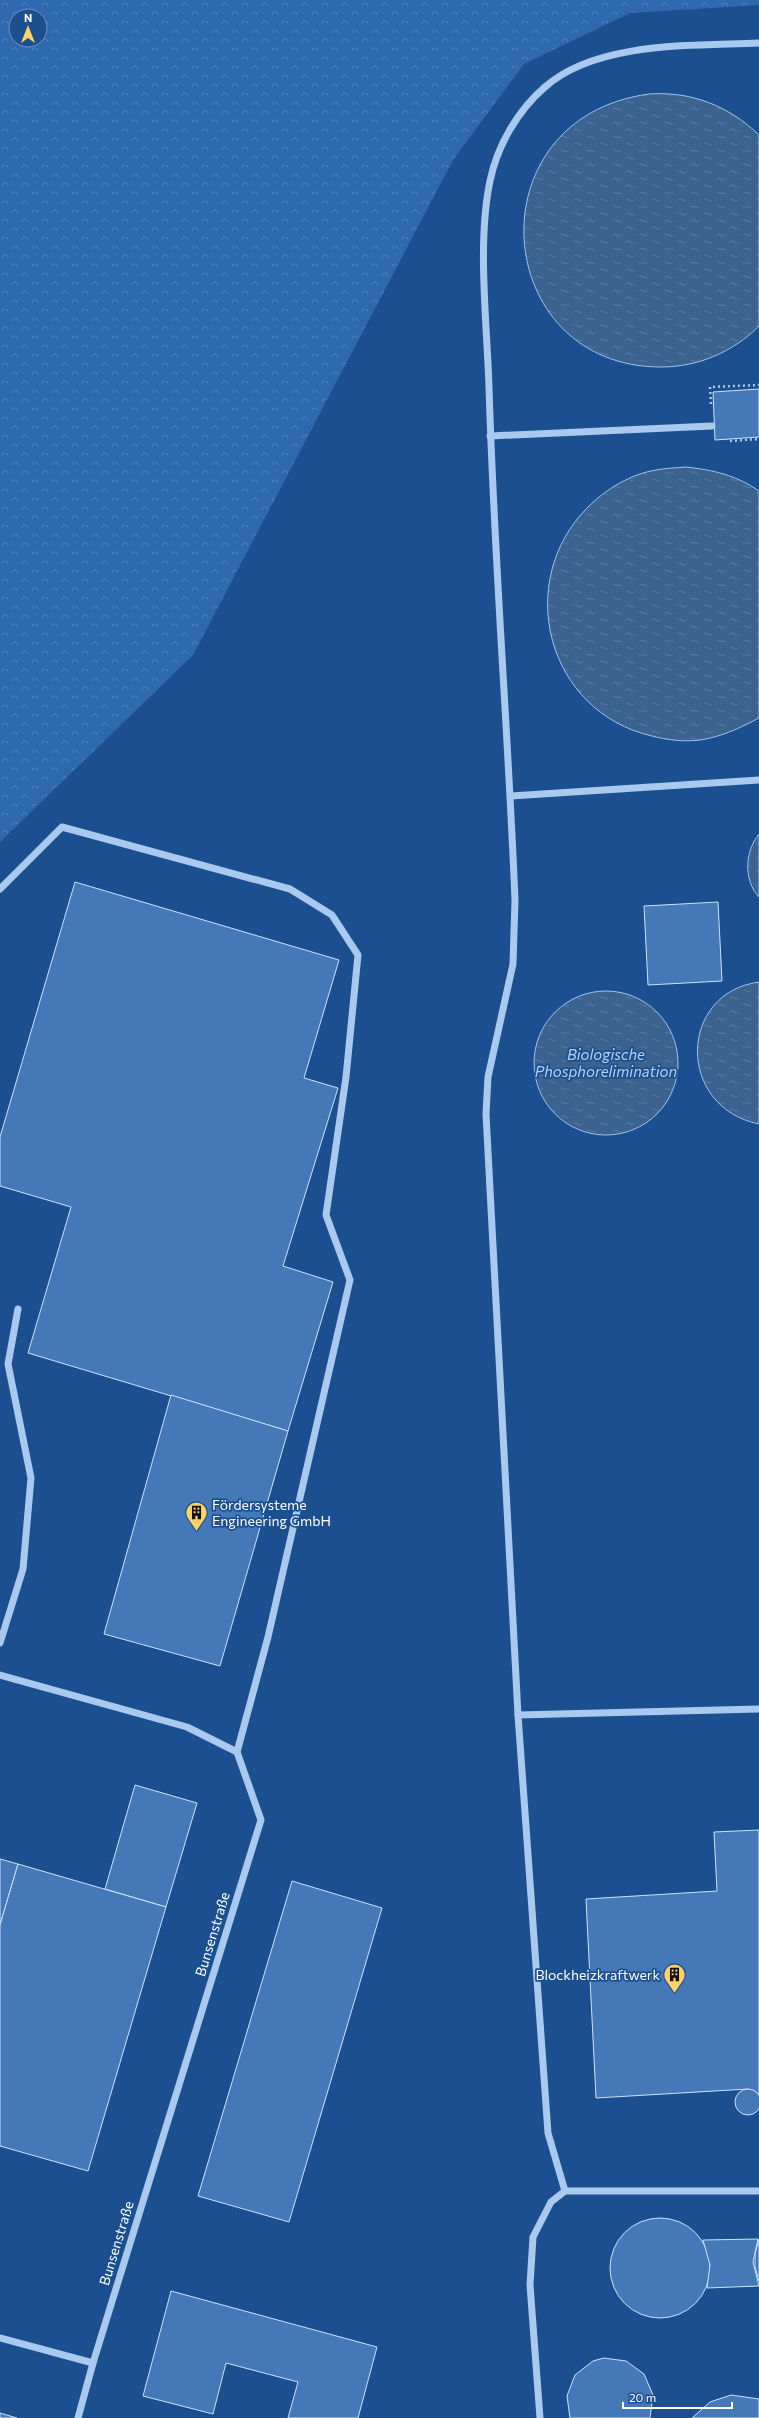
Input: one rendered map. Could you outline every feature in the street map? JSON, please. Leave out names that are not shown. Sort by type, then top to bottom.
[{"type":"street","points":[[565,2191],[548,2133],[518,1716],[486,1114],[488,1077],[513,964],[515,900],[511,796],[490,436],[484,244],[486,210],[490,179],[500,150],[524,108],[552,82],[569,70],[600,58],[640,50],[759,43]]},
{"type":"street","points":[[490,436],[712,426]]},
{"type":"street","points":[[511,796],[759,780]]},
{"type":"street","points":[[0,889],[62,827],[290,889],[332,915],[358,955],[346,1077],[326,1215],[350,1280],[268,1637],[237,1752],[187,1727],[0,1675]]},
{"type":"street","points":[[0,1642],[23,1569],[31,1478],[8,1364],[18,1309]]},
{"type":"street","points":[[518,1716],[759,1709]]},
{"type":"street","name":"Bunsenstraße","points":[[78,2418],[93,2364],[261,1820],[237,1752]]},
{"type":"street","points":[[540,2418],[530,2285],[533,2237],[551,2202],[565,2191],[759,2191]]},
{"type":"street","points":[[0,2338],[93,2364]]},
{"type":"path","points":[[710,387],[759,385]]},
{"type":"green space","points":[[0,0],[759,0],[759,5],[630,13],[524,64],[453,160],[193,655],[0,842]]},
{"type":"water","points":[[649,94],[680,95],[708,102],[735,116],[759,135],[759,326],[738,343],[714,356],[688,364],[661,367],[604,356],[562,328],[535,287],[524,240],[529,191],[552,147],[591,113]]},
{"type":"water","points":[[686,467],[724,474],[742,481],[759,491],[759,718],[738,729],[708,739],[688,741],[670,740],[652,736],[616,722],[587,701],[566,673],[552,641],[548,606],[552,571],[565,537],[588,507],[611,488],[637,475],[660,469]]},
{"type":"water","points":[[759,834],[759,897],[750,882],[748,866],[751,849]]},
{"type":"water","name":"Biologische Phosphorelimination","points":[[759,982],[759,1124],[732,1113],[713,1096],[701,1074],[698,1051],[702,1027],[713,1006],[732,991]]},
{"type":"water","name":"Biologische Phosphorelimination","points":[[606,991],[627,994],[646,1003],[657,1012],[666,1023],[675,1042],[678,1063],[675,1084],[666,1103],[657,1114],[646,1123],[627,1132],[606,1135],[585,1132],[566,1123],[555,1114],[546,1103],[537,1084],[534,1063],[537,1042],[546,1023],[555,1012],[566,1003],[585,994]]},
{"type":"building","points":[[759,389],[759,437],[715,440],[713,392]]},
{"type":"building","points":[[75,882],[339,960],[304,1078],[338,1088],[283,1266],[333,1282],[288,1431],[28,1353],[71,1207],[0,1186],[0,1137]]},
{"type":"building","points":[[718,902],[722,981],[648,985],[644,906]]},
{"type":"building","name":"Fördersysteme Engineering GmbH","points":[[171,1395],[288,1431],[220,1666],[104,1634]]},
{"type":"building","points":[[135,1785],[197,1803],[166,1907],[105,1889]]},
{"type":"building","name":"Blockheizkraftwerk","points":[[759,1830],[759,2095],[748,2089],[596,2098],[586,1899],[717,1891],[714,1832]]},
{"type":"building","points":[[0,1859],[18,1864],[0,1925]]},
{"type":"building","points":[[18,1864],[166,1907],[88,2171],[0,2146],[0,1925]]},
{"type":"building","points":[[292,1881],[382,1908],[289,2222],[198,2196]]},
{"type":"building","points":[[748,2089],[757,2093],[761,2102],[757,2111],[748,2115],[739,2111],[735,2102],[739,2093]]},
{"type":"building","points":[[660,2218],[679,2222],[695,2233],[706,2249],[710,2268],[706,2287],[695,2303],[679,2314],[660,2318],[641,2314],[625,2303],[614,2287],[610,2268],[614,2249],[625,2233],[641,2222]]},
{"type":"building","points":[[758,2239],[753,2262],[759,2286],[707,2288],[710,2265],[703,2240]]},
{"type":"building","points":[[759,2239],[759,2281],[755,2267],[755,2254]]},
{"type":"building","points":[[171,2291],[377,2347],[358,2418],[288,2418],[298,2382],[226,2363],[213,2414],[143,2396]]},
{"type":"building","points":[[604,2358],[626,2361],[644,2374],[653,2395],[650,2418],[570,2418],[567,2396],[575,2375],[593,2361]]},
{"type":"building","points":[[731,2395],[759,2399],[759,2418],[692,2418],[710,2402]]},
{"type":"building","points":[[0,2413],[17,2418],[0,2418]]},
{"type":"place","name":"Fördersysteme Engineering GmbH","points":[[196,1532]]},
{"type":"place","name":"Blockheizkraftwerk","points":[[675,1994]]}]
